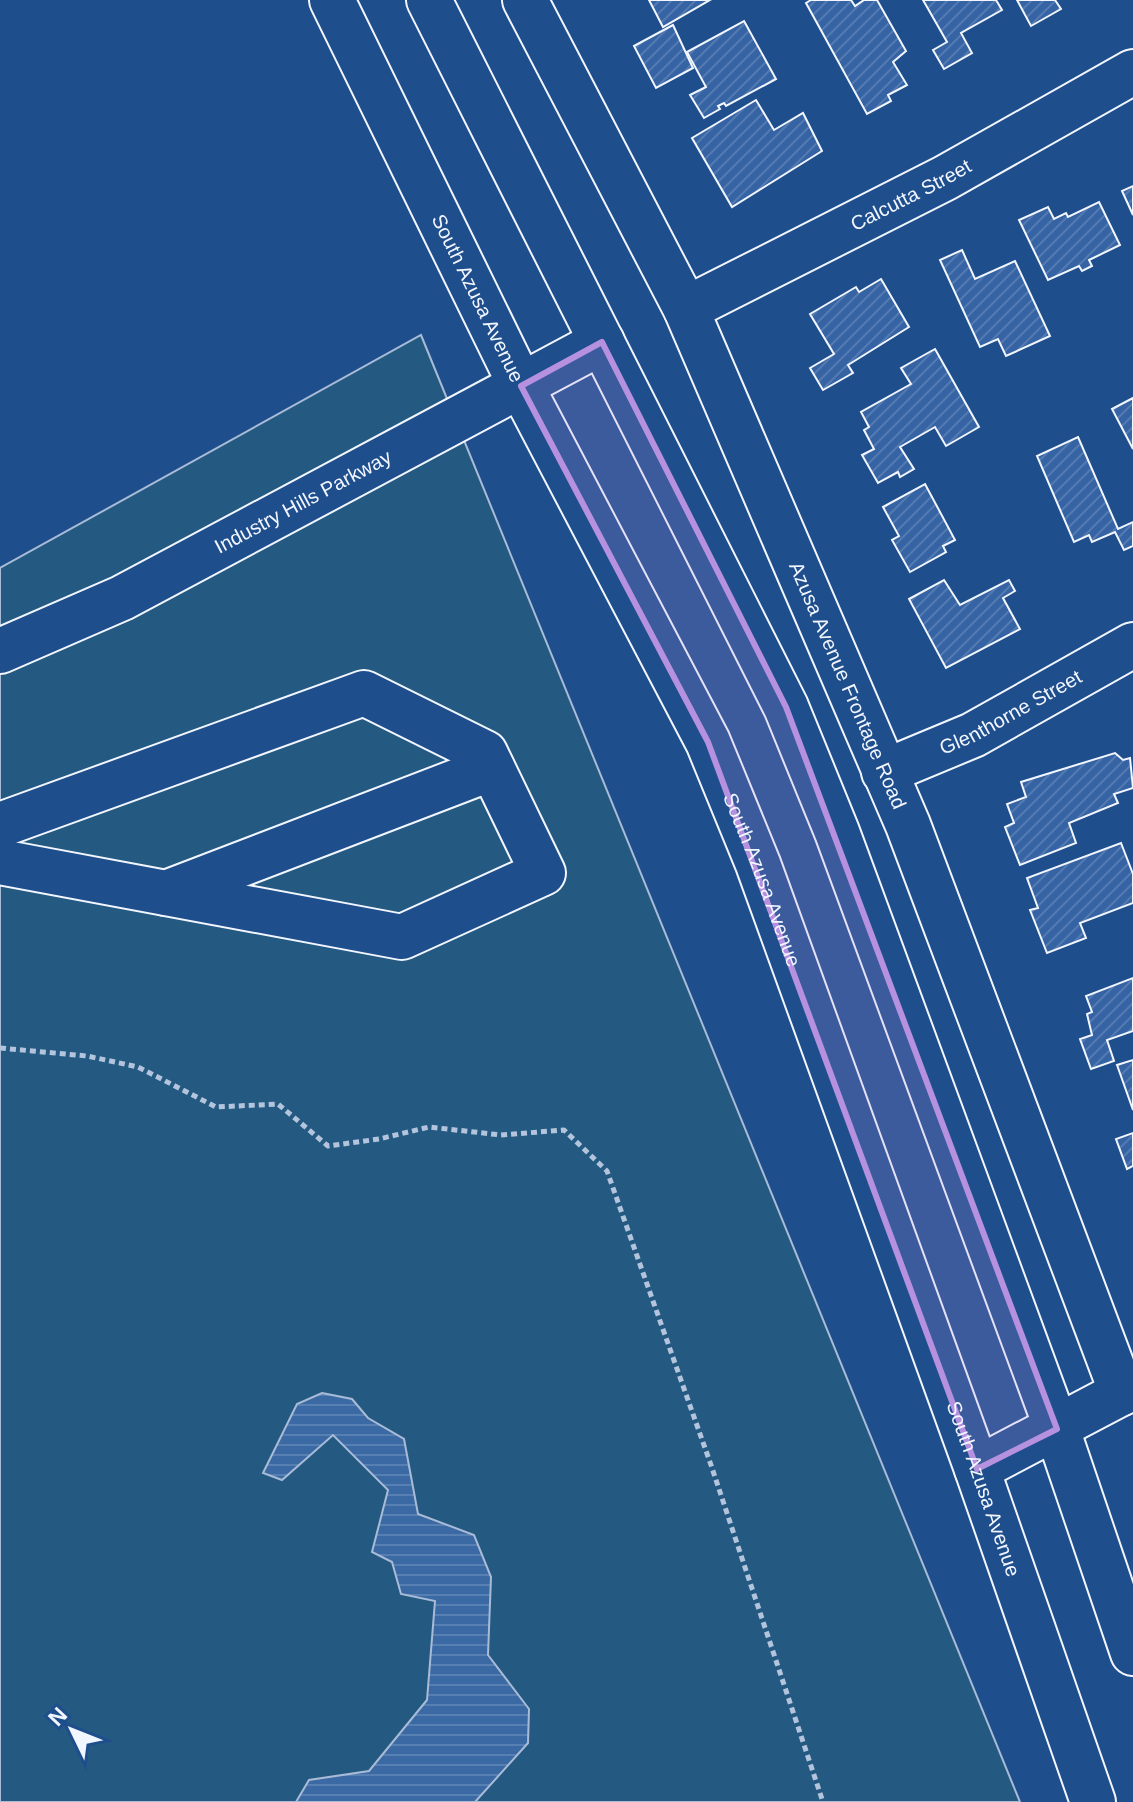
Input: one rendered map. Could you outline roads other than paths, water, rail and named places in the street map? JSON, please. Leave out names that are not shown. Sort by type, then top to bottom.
[{"type":"main road","name":"South Azusa Avenue","points":[[332,0],[521,386],[708,742],[758,864],[977,1469],[1093,1802]]},
{"type":"main road","points":[[429,0],[786,707],[837,832],[1057,1429],[1133,1653]]},
{"type":"main road","name":"Azusa Avenue Frontage Road","points":[[525,0],[686,309],[908,825],[1128,1390]]},
{"type":"main road","name":"Calcutta Street","points":[[686,309],[945,178],[1133,72]]},
{"type":"main road","name":"Industry Hills Parkway","points":[[0,651],[122,598],[602,342]]},
{"type":"main road","name":"Glenthorne Street","points":[[884,772],[973,735],[1133,645]]},
{"type":"main road","points":[[0,825],[364,693],[485,753],[543,873],[402,937],[0,862]]},
{"type":"main road","points":[[166,893],[492,768]]},
{"type":"main road","points":[[977,1469],[1128,1390]]}]
